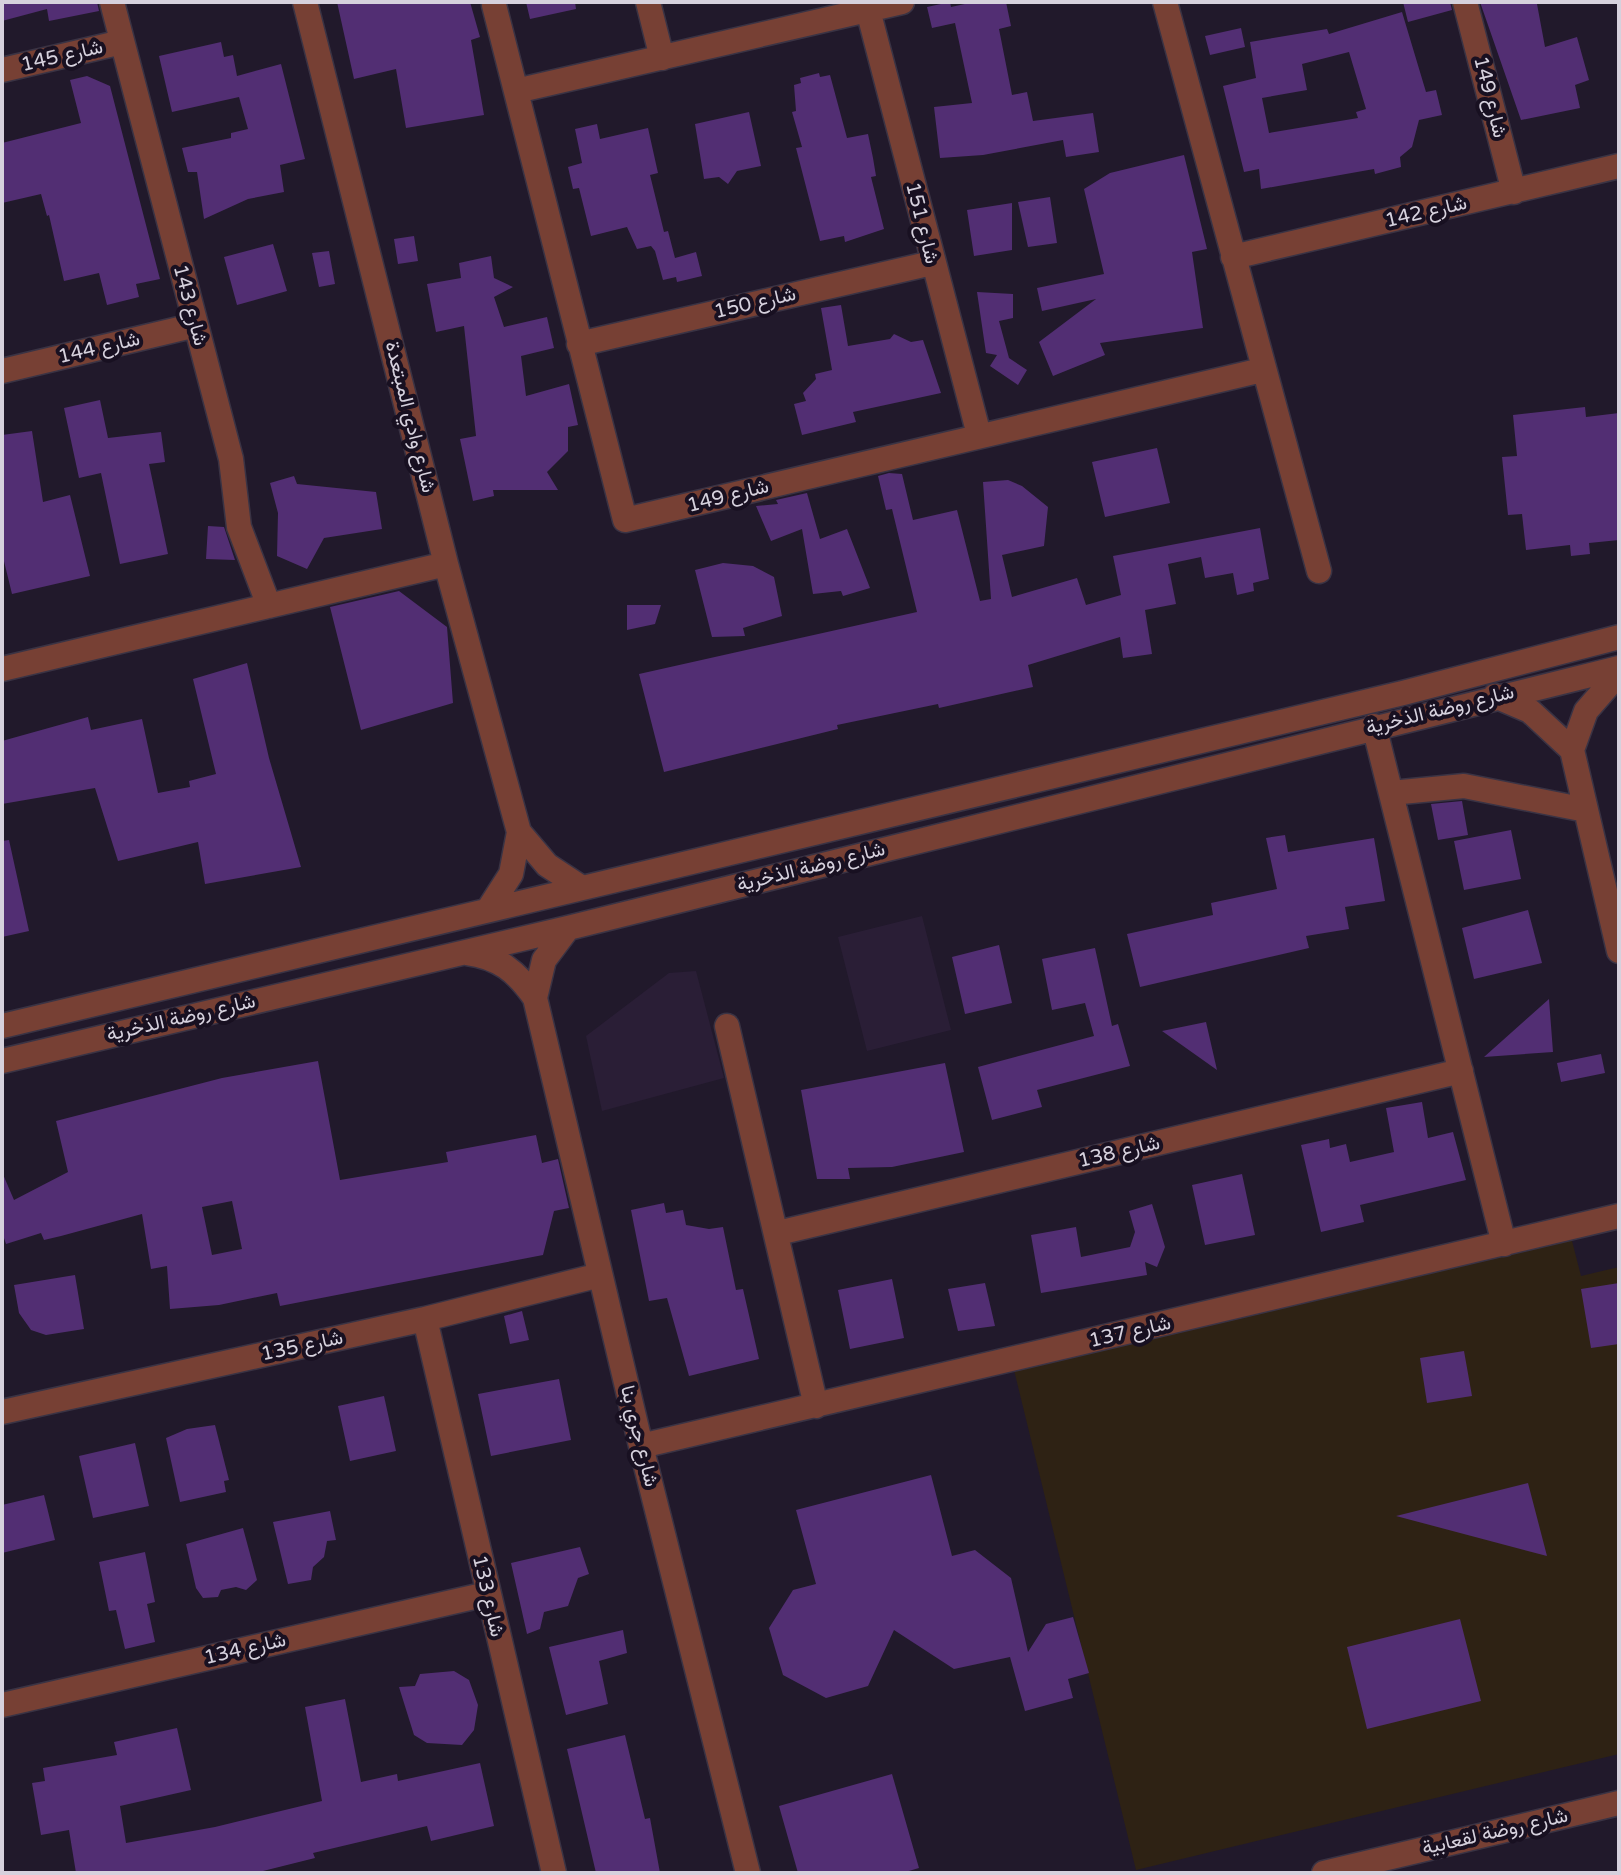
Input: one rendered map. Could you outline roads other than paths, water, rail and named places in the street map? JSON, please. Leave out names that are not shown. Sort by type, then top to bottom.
[{"type":"street","name":"شارع 143","points":[[112,2],[231,459],[239,527],[269,606]]},
{"type":"street","name":"شارع وادي المبتعدة","points":[[305,2],[446,564],[519,832],[547,865],[582,888]]},
{"type":"street","points":[[648,2],[662,58]]},
{"type":"street","points":[[516,91],[902,2]]},
{"type":"street","points":[[1165,2],[1262,370],[1319,571]]},
{"type":"street","name":"شارع 149","points":[[1465,2],[1514,192]]},
{"type":"street","name":"شارع 149","points":[[494,5],[625,520],[1262,370]]},
{"type":"street","name":"شارع 151","points":[[868,10],[979,435]]},
{"type":"street","name":"شارع 145","points":[[2,70],[122,42]]},
{"type":"street","name":"شارع 142","points":[[1233,257],[1619,166]]},
{"type":"street","name":"شارع 150","points":[[579,344],[932,263]]},
{"type":"street","name":"شارع 144","points":[[2,371],[196,325]]},
{"type":"street","points":[[2,669],[446,564]]},
{"type":"street","name":"شارع روضة الذخرية","points":[[2,1026],[1389,696],[1619,637]]},
{"type":"street","points":[[1619,671],[1586,711],[1572,750],[1619,951]]},
{"type":"street","name":"شارع روضة الذخرية","points":[[2,1061],[568,928],[1495,696],[1619,671]]},
{"type":"street","points":[[1495,696],[1530,711],[1572,750]]},
{"type":"street","points":[[1374,726],[1504,1244]]},
{"type":"street","points":[[1391,793],[1464,786],[1586,810]]},
{"type":"street","name":"شارع وادي المبتعدة","points":[[488,910],[511,874],[519,832]]},
{"type":"street","name":"شارع جري بنا","points":[[535,998],[544,960],[568,928]]},
{"type":"street","name":"شارع جري بنا","points":[[460,952],[483,955],[504,964],[522,979],[535,998],[641,1446],[748,1873]]},
{"type":"street","points":[[727,1026],[778,1233],[816,1406]]},
{"type":"street","name":"شارع 138","points":[[778,1233],[1461,1071]]},
{"type":"street","name":"شارع 137","points":[[641,1446],[1619,1216]]},
{"type":"street","name":"شارع 135","points":[[2,1412],[425,1319],[600,1275]]},
{"type":"street","name":"شارع 133","points":[[425,1319],[554,1873]]},
{"type":"street","name":"شارع 134","points":[[2,1705],[487,1594]]},
{"type":"street","name":"شارع روضة لقعابية","points":[[1324,1873],[1619,1803]]}]
